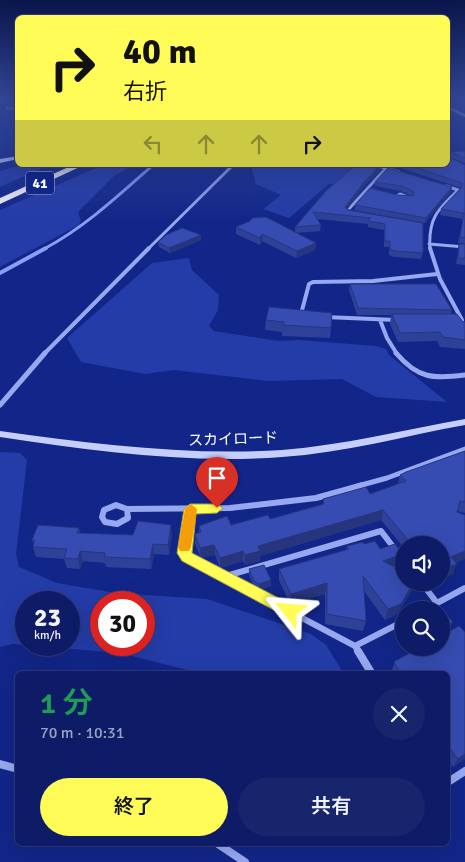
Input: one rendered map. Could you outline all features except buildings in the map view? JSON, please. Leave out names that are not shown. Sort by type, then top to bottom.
[{"type":"highway","name":"41","points":[[0,198],[62,167]]},
{"type":"highway","name":"41","points":[[0,198],[71,167]]},
{"type":"highway","name":"41","points":[[0,198],[75,167]]},
{"type":"street","points":[[450,154],[465,153]]},
{"type":"street","points":[[0,161],[15,158]]},
{"type":"street","points":[[0,405],[26,373],[74,323],[232,167]]},
{"type":"street","points":[[359,214],[347,211],[386,167]]},
{"type":"street","points":[[389,167],[403,173]]},
{"type":"street","points":[[438,184],[458,190],[441,205],[430,227],[429,244],[437,274],[462,320],[453,320]]},
{"type":"street","points":[[367,188],[374,190]]},
{"type":"street","points":[[390,193],[397,195]]},
{"type":"street","points":[[422,226],[430,227]]},
{"type":"street","points":[[429,244],[465,247]]},
{"type":"street","points":[[310,315],[301,314],[309,284],[313,282],[373,281],[437,274]]},
{"type":"street","points":[[318,316],[398,320]]},
{"type":"street","points":[[380,320],[389,344],[415,369],[431,378],[465,375]]},
{"type":"street","name":"スカイロード","points":[[0,434],[85,446],[185,456],[248,455],[324,449],[465,422]]},
{"type":"street","points":[[127,508],[129,515],[122,523],[113,525],[103,520],[104,510],[120,505],[127,508],[190,509],[259,506],[316,498],[387,478],[465,449]]},
{"type":"street","points":[[190,509],[184,553],[187,557],[355,646],[370,671]]},
{"type":"street","points":[[226,576],[381,531],[395,549]]},
{"type":"street","points":[[441,601],[465,588]]},
{"type":"street","points":[[428,591],[435,601]]},
{"type":"street","points":[[355,646],[395,626]]},
{"type":"street","points":[[0,764],[15,768]]},
{"type":"street","points":[[450,781],[465,771]]},
{"type":"street","points":[[221,846],[245,862]]},
{"type":"shaded area","points":[[15,167],[45,167],[0,187],[0,171]]},
{"type":"shaded area","points":[[98,167],[130,167],[114,176],[78,212],[81,221],[79,225],[0,267],[0,210]]},
{"type":"shaded area","points":[[252,167],[336,167],[368,173],[356,187],[329,184],[289,218],[263,209],[281,195],[256,184]]},
{"type":"shaded area","points":[[189,258],[192,270],[219,295],[218,310],[209,326],[214,331],[278,341],[299,340],[376,346],[386,349],[389,355],[447,402],[376,397],[342,379],[268,381],[174,370],[145,374],[81,362],[67,338],[152,263]]},
{"type":"shaded area","points":[[0,452],[20,453],[27,460],[16,554],[19,567],[57,583],[104,591],[90,591],[90,650],[80,650],[80,591],[15,591],[15,644],[0,647]]},
{"type":"shaded area","points":[[155,596],[207,599],[311,634],[326,645],[342,671],[191,671],[132,656],[155,656]]},
{"type":"waterway","points":[[44,249],[87,221],[151,167]]},
{"type":"waterway","points":[[0,273],[46,248]]},
{"type":"slow traffic","points":[[185,547],[191,509]]},
{"type":"route","points":[[217,508],[190,509],[184,553],[187,557],[290,611]]}]
